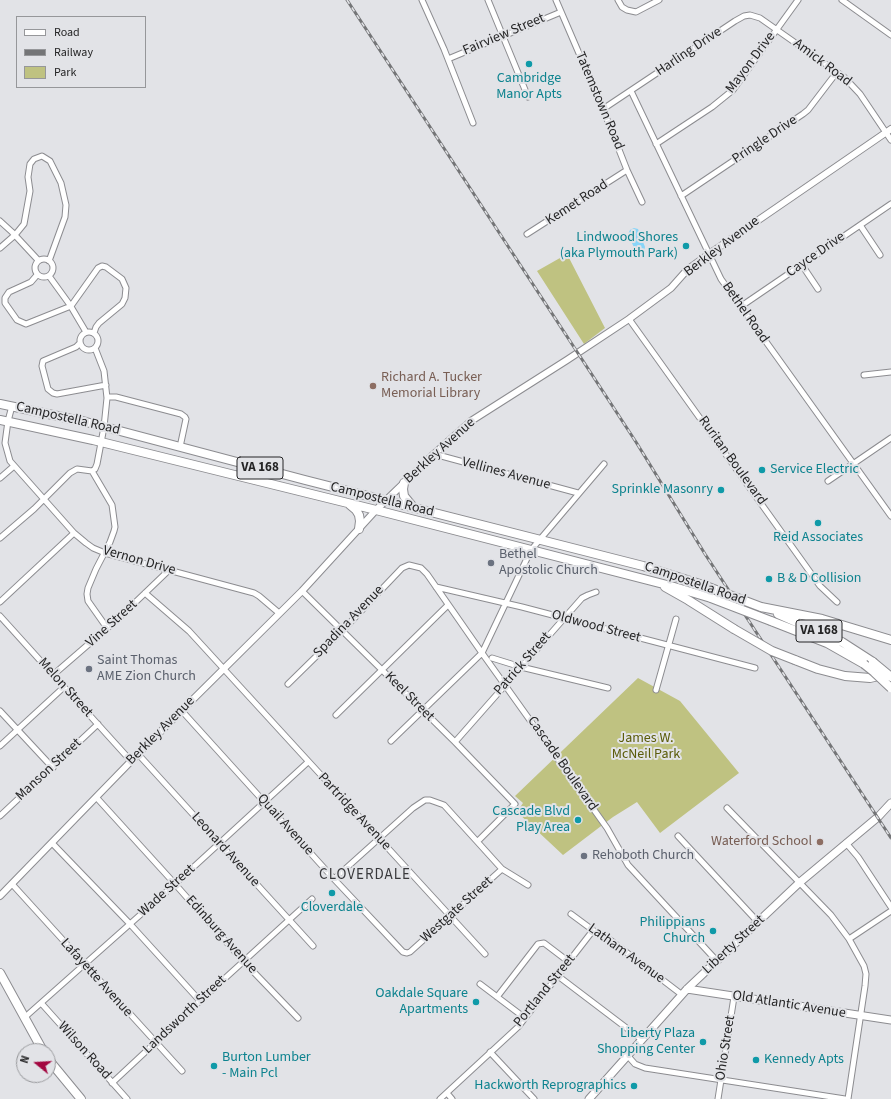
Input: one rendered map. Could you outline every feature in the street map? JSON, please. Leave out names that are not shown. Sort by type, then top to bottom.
[{"type":"main road","name":"Campostella Road","points":[[0,404],[104,427],[643,566],[703,585],[761,607]]},
{"type":"main road","name":"Campostella Road","points":[[4,420],[101,442],[652,580]]},
{"type":"main road","points":[[404,483],[404,496],[414,508]]},
{"type":"main road","points":[[348,504],[356,510],[359,515],[359,529]]},
{"type":"main road","points":[[652,580],[772,651],[818,669],[845,676],[870,678],[891,674]]},
{"type":"main road","name":"VA 168","points":[[652,580],[711,598],[827,643],[864,664],[891,688]]},
{"type":"main road","points":[[761,607],[822,619],[891,640]]},
{"type":"main road","name":"VA 168","points":[[761,607],[837,639],[858,650],[891,678]]},
{"type":"main road","name":"Liberty Street","points":[[589,1099],[684,991],[799,883],[878,817],[891,803]]},
{"type":"main road","points":[[0,973],[38,1043]]},
{"type":"main road","name":"Old Atlantic Avenue","points":[[684,991],[734,996],[891,1020]]},
{"type":"main road","points":[[56,1069],[81,1099]]},
{"type":"street","points":[[422,0],[448,59],[473,123]]},
{"type":"street","points":[[488,0],[528,97]]},
{"type":"street","name":"Tatemstown Road","points":[[556,0],[603,109],[627,170],[642,202]]},
{"type":"street","points":[[618,0],[622,7],[636,12],[659,0]]},
{"type":"street","name":"Mayon Drive","points":[[656,144],[718,102],[733,90],[798,0]]},
{"type":"street","points":[[842,0],[891,35]]},
{"type":"street","name":"Fairview Street","points":[[448,59],[561,12]]},
{"type":"street","name":"Harling Drive","points":[[603,109],[744,16],[755,16],[777,30]]},
{"type":"street","name":"Amick Road","points":[[777,30],[844,77],[855,88],[888,130],[891,140]]},
{"type":"street","name":"Pringle Drive","points":[[681,196],[808,110],[837,72]]},
{"type":"street","name":"Bethel Road","points":[[631,91],[721,279],[891,516]]},
{"type":"street","name":"Berkley Avenue","points":[[0,896],[131,761],[302,591],[376,510],[434,454],[471,421],[629,319],[671,288],[687,270],[708,254],[888,130]]},
{"type":"street","points":[[0,248],[16,235],[24,224],[30,191],[28,177],[30,164],[34,159],[42,156],[50,161],[61,183],[66,205],[65,217],[50,261],[53,268],[52,272],[49,276],[44,278],[37,275],[34,268],[38,260],[44,259],[50,261]]},
{"type":"street","name":"Kemet Road","points":[[528,234],[627,170]]},
{"type":"street","name":"Cayce Drive","points":[[740,307],[891,204]]},
{"type":"street","points":[[0,221],[16,235],[38,260]]},
{"type":"street","points":[[860,225],[880,255]]},
{"type":"street","points":[[802,265],[818,289]]},
{"type":"street","points":[[37,275],[31,282],[9,292],[6,295],[5,303],[17,320],[23,324],[28,324],[71,306],[98,268],[102,266],[106,267],[122,279],[126,288],[125,298],[122,304],[99,323],[94,333]]},
{"type":"street","points":[[49,276],[71,306],[86,332]]},
{"type":"street","name":"Ruritan Boulevard","points":[[629,319],[820,586],[837,602]]},
{"type":"street","points":[[80,343],[83,348],[90,350],[95,348],[98,344],[98,337],[94,333],[86,332]]},
{"type":"street","points":[[86,332],[76,347],[43,361],[42,366],[48,389],[57,394],[106,384]]},
{"type":"street","points":[[92,471],[96,467],[104,427],[107,397],[102,363],[95,348]]},
{"type":"street","points":[[864,376],[891,372]]},
{"type":"street","points":[[107,397],[116,397],[181,414],[186,419],[180,447]]},
{"type":"street","name":"Vernon Drive","points":[[12,406],[4,420],[5,443],[10,461],[74,533],[90,546],[105,553],[254,593],[260,596],[279,613]]},
{"type":"street","points":[[828,481],[891,438]]},
{"type":"street","name":"Vellines Avenue","points":[[434,454],[578,494]]},
{"type":"street","points":[[391,741],[482,653],[531,550],[604,464]]},
{"type":"street","points":[[0,478],[14,466]]},
{"type":"street","points":[[0,538],[44,499],[70,473],[78,470],[92,471]]},
{"type":"street","points":[[92,471],[112,505],[114,532],[88,588],[87,594],[88,601],[107,628]]},
{"type":"street","points":[[0,602],[74,533]]},
{"type":"street","name":"Cascade Boulevard","points":[[413,565],[424,570],[482,653],[506,684],[607,828],[628,865],[716,960]]},
{"type":"street","name":"Spadina Avenue","points":[[288,684],[342,631],[397,572],[406,566],[413,565]]},
{"type":"street","name":"Vine Street","points":[[53,675],[107,628],[168,571]]},
{"type":"street","name":"Oldwood Street","points":[[436,587],[522,607],[755,668]]},
{"type":"street","name":"Keel Street","points":[[302,591],[423,710],[515,804],[478,841]]},
{"type":"street","name":"Patrick Street","points":[[455,742],[563,618],[585,596],[596,592]]},
{"type":"street","name":"Partridge Avenue","points":[[145,593],[190,631],[308,762],[485,954]]},
{"type":"street","points":[[336,715],[383,671],[448,605]]},
{"type":"street","name":"Melon Street","points":[[0,616],[131,761]]},
{"type":"street","points":[[656,690],[676,619]]},
{"type":"street","points":[[492,658],[521,667],[608,688]]},
{"type":"street","points":[[0,746],[64,686]]},
{"type":"street","points":[[0,711],[52,768]]},
{"type":"street","name":"Quail Avenue","points":[[182,711],[400,950],[407,953]]},
{"type":"street","name":"Manson Street","points":[[0,816],[98,724]]},
{"type":"street","name":"Leonard Avenue","points":[[138,754],[313,946]]},
{"type":"street","name":"Wade Street","points":[[24,1018],[42,1004],[308,762]]},
{"type":"street","name":"Edinburg Avenue","points":[[96,797],[244,962],[298,1018]]},
{"type":"street","name":"Westgate Street","points":[[378,838],[419,803],[425,800],[430,800],[444,805],[502,869],[410,952],[407,953]]},
{"type":"street","points":[[627,1055],[635,1064],[645,1068],[846,1099],[866,974],[861,959],[849,939],[831,915],[727,808]]},
{"type":"street","points":[[678,836],[758,922]]},
{"type":"street","points":[[334,879],[378,838]]},
{"type":"street","points":[[52,843],[130,924],[200,1001]]},
{"type":"street","points":[[846,843],[858,857],[891,907]]},
{"type":"street","points":[[502,869],[528,884]]},
{"type":"street","name":"Lafayette Avenue","points":[[12,884],[182,1072]]},
{"type":"street","name":"Landsworth Street","points":[[112,1083],[312,899]]},
{"type":"street","points":[[849,939],[891,911]]},
{"type":"street","name":"Latham Avenue","points":[[571,914],[684,991]]},
{"type":"street","name":"Portland Street","points":[[440,1099],[518,1027],[594,931]]},
{"type":"street","points":[[497,997],[538,944],[544,944],[569,962]]},
{"type":"street","points":[[558,976],[641,1039]]},
{"type":"street","points":[[480,984],[525,1018]]},
{"type":"street","name":"Ohio Street","points":[[718,1099],[734,996]]},
{"type":"street","name":"Wilson Road","points":[[42,1004],[127,1099]]},
{"type":"street","points":[[490,1052],[534,1099]]},
{"type":"street","points":[[447,1093],[452,1099]]},
{"type":"green space","points":[[567,254],[605,328],[584,344],[537,271]]},
{"type":"green space","name":"James W. McNeil Park","points":[[638,678],[680,701],[739,773],[660,833],[637,802],[613,817],[563,855],[517,812],[523,803],[515,796]]},
{"type":"water","points":[[634,228],[638,229],[645,247],[644,251],[636,252],[628,234],[630,230]]},
{"type":"railway","points":[[347,0],[636,442],[705,554],[891,838]]},
{"type":"place","name":"Cambridge Manor Apts","points":[[529,64]]},
{"type":"place","name":"Lindwood Shores (aka Plymouth Park)","points":[[686,246]]},
{"type":"place","name":"Richard A. Tucker Memorial Library","points":[[373,386]]},
{"type":"place","name":"Service Electric","points":[[762,470]]},
{"type":"place","name":"Sprinkle Masonry","points":[[721,490]]},
{"type":"place","name":"Reid Associates","points":[[818,523]]},
{"type":"place","name":"Bethel Apostolic Church","points":[[491,563]]},
{"type":"place","name":"B & D Collision","points":[[769,579]]},
{"type":"place","name":"Saint Thomas AME Zion Church","points":[[89,669]]},
{"type":"place","name":"Cascade Blvd Play Area","points":[[578,820]]},
{"type":"place","name":"Waterford School","points":[[820,842]]},
{"type":"place","name":"Rehoboth Church","points":[[584,856]]},
{"type":"place","name":"Cloverdale","points":[[332,893]]},
{"type":"place","name":"Philippians Church","points":[[713,931]]},
{"type":"place","name":"Oakdale Square Apartments","points":[[476,1002]]},
{"type":"place","name":"Liberty Plaza Shopping Center","points":[[703,1042]]},
{"type":"place","name":"Kennedy Apts","points":[[756,1060]]},
{"type":"place","name":"Burton Lumber - Main Pcl","points":[[214,1066]]},
{"type":"place","name":"Hackworth Reprographics","points":[[634,1086]]},
{"type":"district","name":"CLOVERDALE","points":[[365,876]]}]
